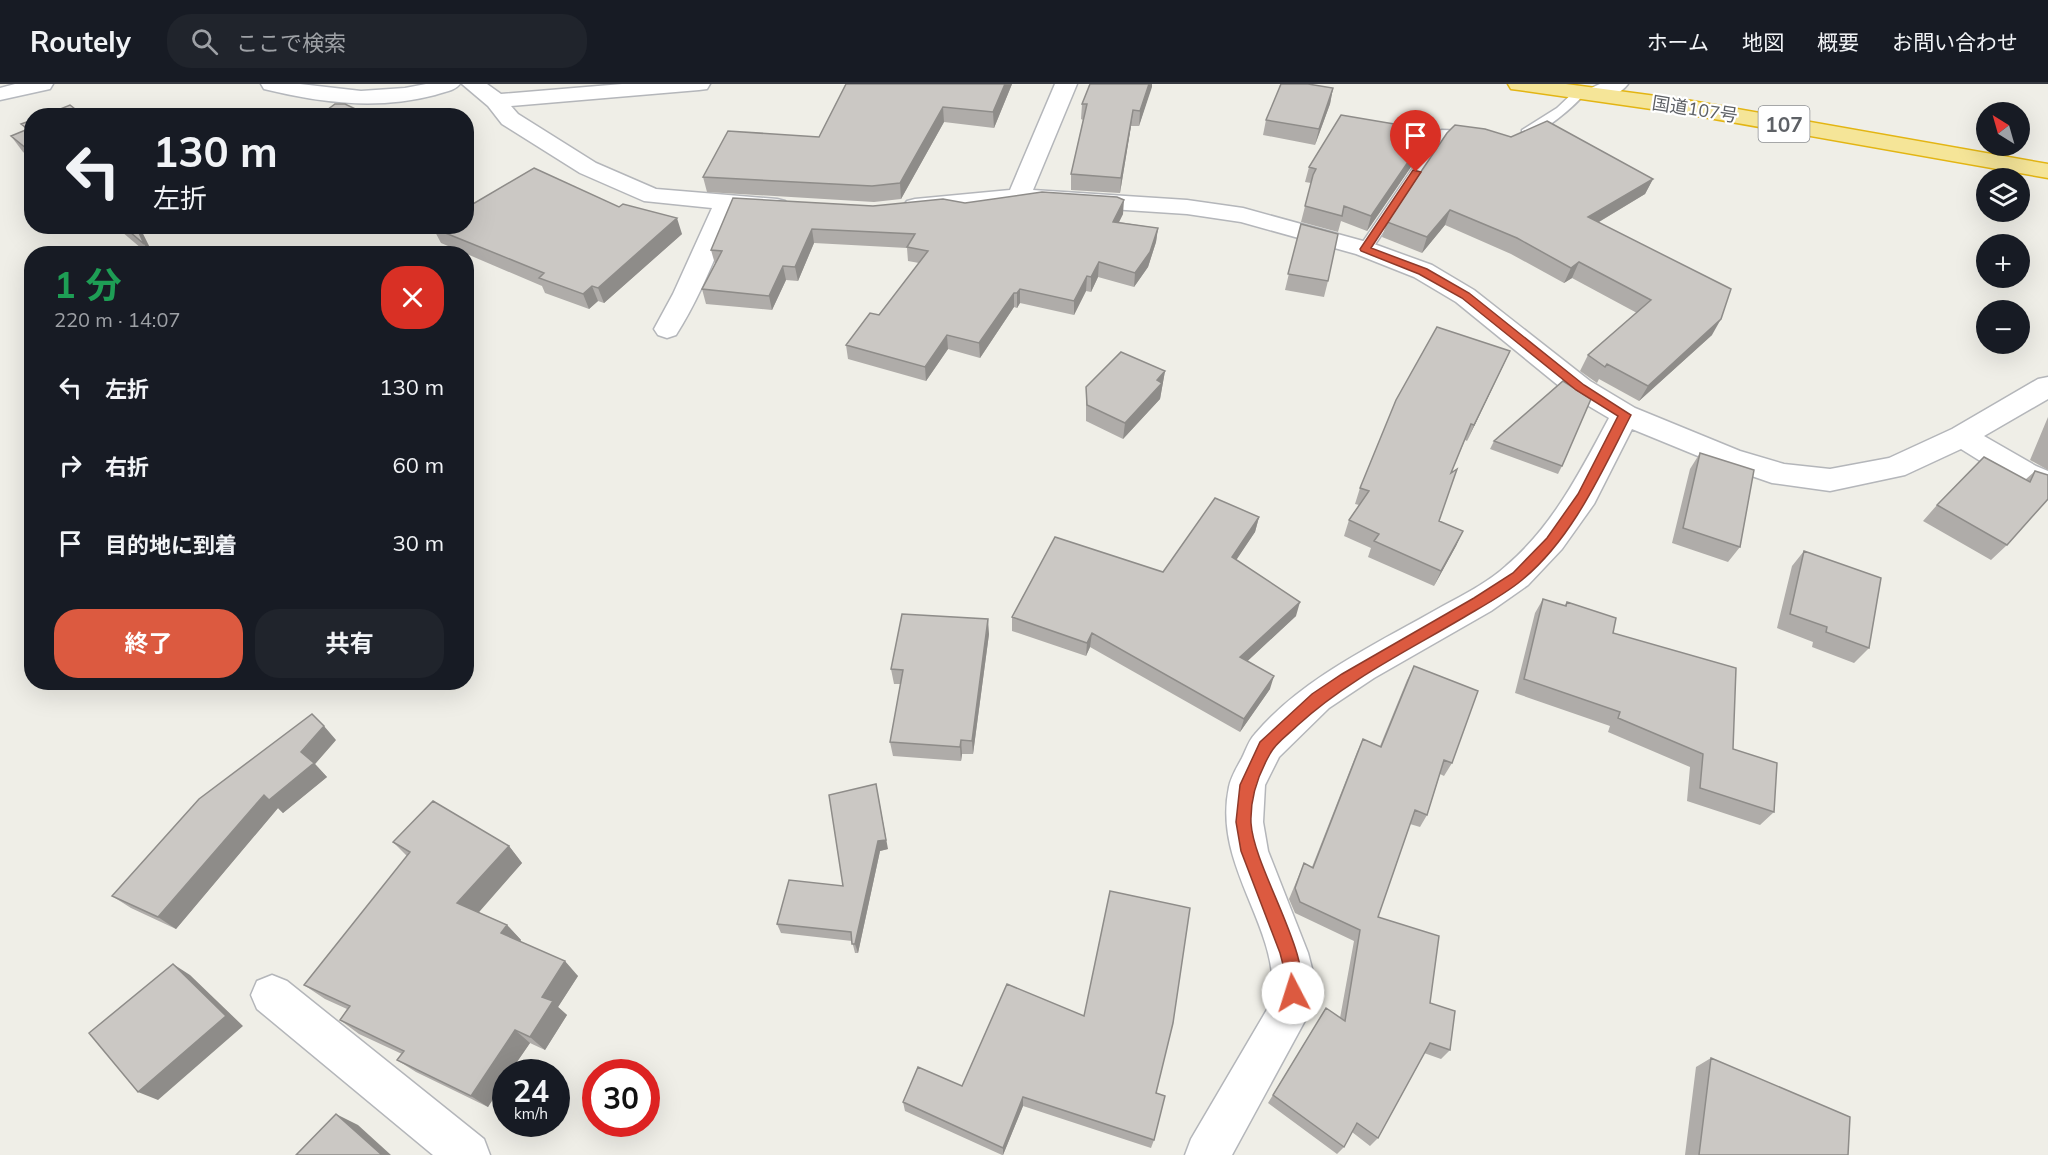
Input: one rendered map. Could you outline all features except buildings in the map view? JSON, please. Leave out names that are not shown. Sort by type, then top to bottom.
[{"type":"highway","name":"国道107号","points":[[1519,84],[1598,90],[2048,171]]},
{"type":"street","points":[[0,94],[42,84]]},
{"type":"street","points":[[272,84],[331,97],[373,98],[425,92],[449,84]]},
{"type":"street","points":[[474,84],[496,101],[510,119],[588,168],[652,196],[806,207]]},
{"type":"street","points":[[496,101],[699,84]]},
{"type":"street","points":[[1019,196],[1066,84]]},
{"type":"street","points":[[896,208],[1019,196],[1186,207],[1243,215],[1365,249],[1423,271],[1465,296],[1580,387],[1625,415],[1730,458],[1772,472],[1830,480],[1895,467],[1962,436],[2048,386]]},
{"type":"street","points":[[667,328],[686,294],[726,203]]},
{"type":"street","points":[[1207,1155],[1292,1006],[1295,980],[1249,851],[1244,822],[1247,785],[1266,746],[1317,698],[1479,602],[1517,576],[1551,541],[1583,496],[1625,415]]},
{"type":"street","points":[[1962,436],[2025,474],[2048,483]]},
{"type":"street","points":[[272,995],[468,1155]]},
{"type":"lane","points":[[1515,138],[1538,127],[1598,90]]},
{"type":"lane","points":[[1365,249],[1442,134],[1484,136]]},
{"type":"route","points":[[1293,993],[1295,980],[1288,953],[1249,851],[1244,822],[1247,785],[1266,746],[1317,698],[1362,668],[1479,602],[1517,576],[1551,541],[1583,496],[1625,415],[1580,387],[1465,296],[1423,271],[1365,249],[1416,172]]}]
